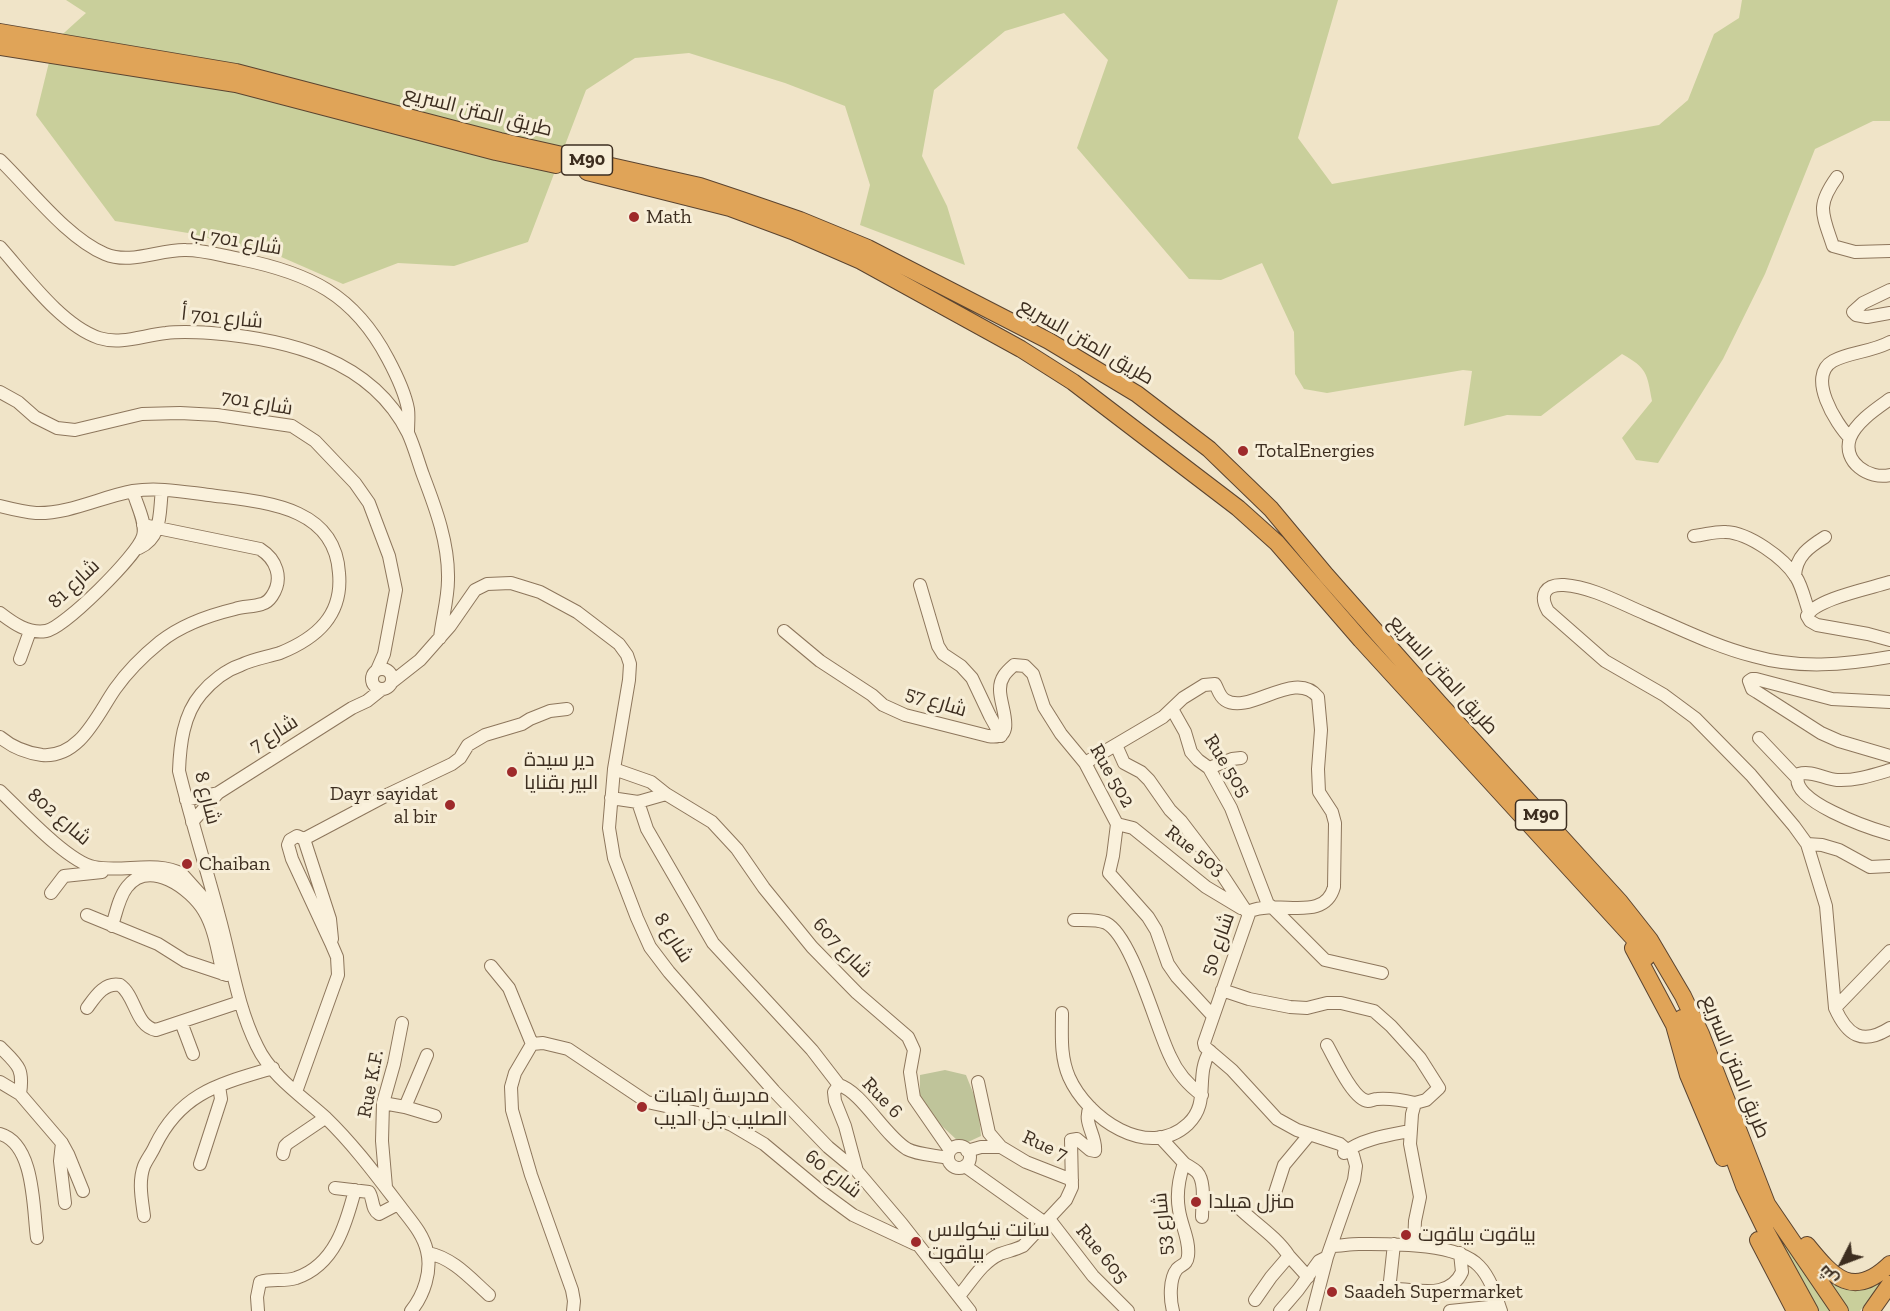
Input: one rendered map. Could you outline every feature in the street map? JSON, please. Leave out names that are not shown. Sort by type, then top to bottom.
[{"type":"highway","name":"طريق المتن السريع","points":[[0,32],[236,72],[500,141],[700,186],[800,220],[868,248],[1048,341],[1137,394],[1209,449],[1271,509],[1439,703],[1620,902],[1650,940],[1683,996],[1701,1034],[1762,1193],[1840,1311]]},
{"type":"highway","name":"طريق المتن السريع","points":[[0,47],[236,84],[496,152],[730,208],[792,231],[861,261],[1021,349],[1074,382],[1252,519],[1277,543],[1361,640],[1624,927],[1652,964],[1688,1031],[1744,1186],[1810,1311]]},
{"type":"highway","points":[[1122,418],[1137,394]]},
{"type":"highway","points":[[1624,927],[1674,1025],[1688,1075],[1739,1198],[1795,1311]]},
{"type":"highway","points":[[1770,1208],[1786,1219],[1828,1269],[1840,1279],[1853,1283],[1866,1282],[1890,1264]]},
{"type":"highway","points":[[1871,1311],[1890,1284]]},
{"type":"street","name":"شارع 701 ب","points":[[0,160],[78,237],[107,255],[129,257],[185,250],[276,266],[320,284],[359,315],[374,334],[395,371],[408,410],[408,432]]},
{"type":"street","points":[[1837,177],[1826,193],[1822,211],[1833,246],[1856,252],[1890,251]]},
{"type":"street","name":"شارع 701 أ","points":[[0,247],[66,318],[98,338],[129,339],[187,331],[233,336],[306,350],[355,373],[379,392],[408,432]]},
{"type":"street","points":[[1890,290],[1857,306],[1853,312],[1856,315],[1867,317],[1890,313]]},
{"type":"street","points":[[1850,438],[1836,419],[1825,394],[1822,383],[1825,370],[1833,361],[1870,351],[1890,342]]},
{"type":"street","name":"شارع 701","points":[[0,392],[18,402],[35,417],[57,428],[75,430],[142,414],[180,413],[217,415],[292,426],[315,441],[355,483],[369,503],[389,556],[396,590],[384,654],[383,677]]},
{"type":"street","points":[[390,405],[404,397]]},
{"type":"street","points":[[1890,399],[1856,427],[1850,438],[1849,448],[1852,457],[1865,473],[1882,477],[1890,475]]},
{"type":"street","points":[[408,432],[440,524],[447,554],[448,582],[439,640]]},
{"type":"street","points":[[158,529],[162,490]]},
{"type":"street","name":"شارع 8","points":[[0,507],[36,513],[55,511],[133,491],[162,490],[236,499],[293,510],[321,530],[332,544],[338,559],[340,596],[325,624],[304,641],[280,652],[240,665],[219,678],[200,695],[190,713],[180,749],[179,771],[219,915],[229,976],[258,1049],[296,1092],[346,1138],[417,1228],[428,1253]]},
{"type":"street","points":[[0,737],[21,750],[35,754],[50,756],[64,752],[80,740],[117,686],[160,642],[190,625],[235,608],[262,604],[273,595],[278,580],[277,568],[268,554],[252,546],[143,525],[133,491]]},
{"type":"street","name":"شارع 81","points":[[30,631],[46,631],[60,626],[71,617],[135,549],[143,536],[143,525]]},
{"type":"street","name":"شارع 81","points":[[135,549],[149,543],[158,529]]},
{"type":"street","points":[[1694,536],[1727,532],[1748,538],[1781,560],[1795,576],[1809,612],[1808,619],[1817,625],[1890,640]]},
{"type":"street","points":[[1795,576],[1799,559],[1813,544],[1825,537]]},
{"type":"street","points":[[1809,612],[1851,593],[1890,582]]},
{"type":"street","name":"شارع 8","points":[[383,677],[407,672],[439,640],[475,590],[481,585],[495,583],[511,584],[540,592],[578,612],[619,644],[630,664],[614,769],[609,828],[614,858],[637,918],[655,954],[774,1091],[828,1147],[857,1172],[970,1311]]},
{"type":"street","points":[[920,585],[938,646],[943,654],[961,666],[972,678],[1001,736]]},
{"type":"street","points":[[1890,657],[1860,662],[1811,664],[1754,657],[1593,592],[1562,585],[1550,588],[1543,596],[1543,602],[1548,611],[1605,661],[1664,695],[1702,725],[1774,801],[1807,844],[1826,906],[1835,1008],[1841,1020],[1848,1030],[1865,1038],[1890,1028]]},
{"type":"street","points":[[0,613],[30,631],[20,659]]},
{"type":"street","name":"شارع 57","points":[[784,631],[820,661],[872,695],[883,705],[905,715],[951,728],[998,738],[1001,736]]},
{"type":"street","name":"Rue 502","points":[[1001,736],[1005,727],[1000,691],[1005,674],[1014,665],[1020,664],[1033,674],[1044,707],[1085,763],[1117,824],[1109,873],[1148,917],[1156,930],[1168,964],[1177,977],[1213,1016]]},
{"type":"street","name":"شارع 7","points":[[218,794],[352,708],[383,677]]},
{"type":"street","points":[[1890,702],[1832,699],[1756,679],[1749,681],[1749,686],[1757,692],[1821,733],[1839,741],[1890,756]]},
{"type":"street","name":"شارع 50","points":[[1172,709],[1183,698],[1212,683],[1217,687],[1223,699],[1233,702],[1254,700],[1277,691],[1304,688],[1310,690],[1318,697],[1320,710],[1318,792],[1332,812],[1335,823],[1334,887],[1328,902],[1316,908],[1270,907],[1248,911],[1204,1038],[1205,1047],[1210,1051],[1202,1068],[1202,1095]]},
{"type":"street","points":[[296,1092],[338,975],[337,957],[289,850],[292,838],[297,836],[304,840],[372,803],[452,764],[473,741],[522,724],[550,711],[567,709]]},
{"type":"street","points":[[1085,763],[1163,717],[1172,709]]},
{"type":"street","name":"Rue 505","points":[[1172,709],[1185,732],[1191,752],[1209,768],[1231,808],[1270,907]]},
{"type":"street","points":[[1759,738],[1797,778],[1803,791],[1823,807],[1861,825],[1890,834]]},
{"type":"street","points":[[1116,745],[1124,763],[1141,772],[1149,780],[1248,911]]},
{"type":"street","points":[[1209,768],[1241,758]]},
{"type":"street","name":"شارع 607","points":[[614,769],[643,777],[712,822],[728,837],[764,888],[812,947],[857,993],[908,1037],[914,1050],[910,1072],[914,1098],[949,1154]]},
{"type":"street","points":[[1797,778],[1799,774],[1808,773],[1836,780],[1847,780],[1890,770]]},
{"type":"street","name":"شارع 802","points":[[0,791],[72,856],[92,867],[175,870],[182,874],[219,915]]},
{"type":"street","points":[[186,800],[218,794]]},
{"type":"street","points":[[192,822],[218,794]]},
{"type":"street","points":[[611,798],[638,802],[666,794]]},
{"type":"street","points":[[638,802],[647,829],[713,943],[812,1050],[839,1085]]},
{"type":"street","name":"Rue 503","points":[[1117,824],[1133,828],[1206,888],[1248,911]]},
{"type":"street","points":[[1807,844],[1839,850],[1870,867],[1890,866]]},
{"type":"street","points":[[51,893],[64,876],[94,874],[112,869]]},
{"type":"street","points":[[112,926],[122,896],[133,881],[149,876],[169,879],[183,887],[206,913],[229,976]]},
{"type":"street","points":[[1270,907],[1325,960],[1382,973]]},
{"type":"street","points":[[87,915],[158,944],[185,962],[229,976]]},
{"type":"street","points":[[1062,1013],[1062,1047],[1066,1069],[1076,1089],[1090,1107],[1114,1127],[1148,1138],[1160,1137],[1176,1133],[1196,1115],[1202,1095],[1185,1079],[1168,1054],[1130,954],[1106,923],[1074,920]]},
{"type":"street","points":[[1835,1008],[1890,951]]},
{"type":"street","points":[[491,966],[509,988],[532,1044],[515,1073],[511,1099],[521,1143],[572,1290],[573,1311]]},
{"type":"street","points":[[87,1008],[102,990],[115,984],[124,988],[142,1021],[151,1029],[160,1029],[240,1002]]},
{"type":"street","points":[[1222,990],[1249,999],[1290,1007],[1307,1008],[1327,1003],[1341,1003],[1374,1011],[1420,1058],[1439,1088],[1426,1100],[1414,1103],[1401,1100],[1368,1101],[1362,1099],[1346,1080],[1327,1045]]},
{"type":"street","points":[[181,1022],[193,1054]]},
{"type":"street","name":"Rue K.F.","points":[[386,1188],[382,1141],[383,1103],[402,1023]]},
{"type":"street","name":"شارع 60","points":[[532,1044],[543,1043],[568,1049],[647,1102],[707,1115],[732,1125],[764,1144],[853,1215],[918,1245]]},
{"type":"street","points":[[0,1047],[21,1074],[23,1080],[20,1094]]},
{"type":"street","points":[[1210,1051],[1232,1070],[1277,1119],[1323,1143],[1346,1152],[1375,1139],[1410,1131]]},
{"type":"street","points":[[405,1107],[427,1055]]},
{"type":"street","points":[[144,1216],[143,1168],[160,1135],[175,1113],[200,1094],[273,1068]]},
{"type":"street","points":[[0,1082],[20,1094],[62,1143],[83,1191]]},
{"type":"street","points":[[978,1082],[989,1133],[1001,1147]]},
{"type":"street","name":"Rue 6","points":[[857,1172],[845,1126],[835,1101],[834,1092],[839,1085],[851,1091],[898,1142],[909,1150],[949,1154]]},
{"type":"street","points":[[200,1164],[221,1099],[219,1086]]},
{"type":"street","points":[[383,1103],[435,1116]]},
{"type":"street","points":[[1414,1103],[1410,1144],[1420,1197],[1415,1221],[1414,1245]]},
{"type":"street","points":[[959,1296],[985,1264],[1001,1254],[1023,1246],[1066,1200],[1072,1187],[1071,1140],[1077,1139],[1090,1150],[1095,1151],[1095,1142],[1087,1116],[1090,1107]]},
{"type":"street","points":[[283,1154],[288,1143],[326,1118]]},
{"type":"street","points":[[981,1147],[989,1133]]},
{"type":"street","name":"شارع 53","points":[[1173,1311],[1172,1288],[1178,1268],[1185,1265],[1188,1260],[1189,1249],[1178,1208],[1180,1159],[1176,1133]]},
{"type":"street","points":[[0,1134],[15,1144],[27,1161],[37,1238]]},
{"type":"street","points":[[1273,1199],[1284,1165],[1313,1136]]},
{"type":"street","points":[[1160,1137],[1180,1159],[1197,1171],[1202,1182],[1202,1217]]},
{"type":"street","points":[[62,1143],[60,1161],[65,1203]]},
{"type":"street","points":[[957,1146],[968,1151],[969,1156],[965,1166],[954,1167],[949,1154],[957,1146]]},
{"type":"street","name":"Rue 7","points":[[968,1151],[981,1147],[1001,1147],[1026,1161],[1072,1180]]},
{"type":"street","points":[[1313,1311],[1331,1246],[1351,1187],[1349,1178],[1351,1167],[1346,1152]]},
{"type":"street","name":"Rue 605","points":[[965,1166],[1047,1221],[1093,1276],[1128,1311]]},
{"type":"street","points":[[335,1188],[369,1192],[375,1211],[379,1214],[398,1204]]},
{"type":"street","points":[[258,1311],[257,1297],[260,1282],[295,1279],[323,1262],[338,1243],[347,1222],[355,1190]]},
{"type":"street","points":[[1237,1206],[1255,1224],[1281,1244],[1308,1277]]},
{"type":"street","points":[[1280,1311],[1331,1246],[1355,1244],[1414,1245],[1460,1253],[1479,1266],[1500,1308],[1450,1311]]},
{"type":"street","points":[[1394,1245],[1390,1281],[1390,1286],[1394,1289],[1428,1293],[1453,1284],[1462,1272],[1460,1253]]},
{"type":"street","points":[[411,1311],[422,1294],[428,1253],[442,1257],[457,1266],[489,1294]]},
{"type":"street","points":[[1255,1300],[1289,1256]]},
{"type":"green space","points":[[66,0],[1338,0],[1298,138],[1332,184],[1659,125],[1688,100],[1714,34],[1739,18],[1742,0],[1890,0],[1890,121],[1873,121],[1815,149],[1765,274],[1723,359],[1658,463],[1636,460],[1622,438],[1652,401],[1644,372],[1637,363],[1622,354],[1541,416],[1507,415],[1464,426],[1472,371],[1463,370],[1327,393],[1304,389],[1295,374],[1294,332],[1262,263],[1221,280],[1189,279],[1077,148],[1108,60],[1064,13],[1005,31],[934,90],[922,156],[947,206],[965,265],[860,225],[870,185],[845,106],[785,83],[689,53],[635,58],[586,90],[528,242],[454,266],[398,263],[343,284],[279,256],[188,233],[115,221],[36,115],[54,42],[86,13]]},
{"type":"green space","points":[[945,1070],[966,1075],[978,1105],[981,1136],[968,1142],[957,1140],[931,1116],[920,1102],[920,1075]]},
{"type":"green space","points":[[1757,1196],[1833,1311],[1819,1311],[1784,1251]]},
{"type":"green space","points":[[1814,1260],[1830,1278],[1890,1272],[1860,1311],[1847,1311]]},
{"type":"place","name":"Math","points":[[634,217]]},
{"type":"place","name":"TotalEnergies","points":[[1243,451]]},
{"type":"place","name":"دير سيدة البير بقنايا","points":[[512,772]]},
{"type":"place","name":"Dayr sayidat al bir","points":[[450,805]]},
{"type":"place","name":"Chaiban","points":[[187,864]]},
{"type":"place","name":"مدرسة راهبات الصليب جل الديب","points":[[642,1107]]},
{"type":"place","name":"منزل هيلدا","points":[[1196,1202]]},
{"type":"place","name":"بياقوت بياقوت","points":[[1406,1235]]},
{"type":"place","name":"سانت نيكولاس بياقوت","points":[[916,1242]]},
{"type":"place","name":"Saadeh Supermarket","points":[[1332,1292]]}]
